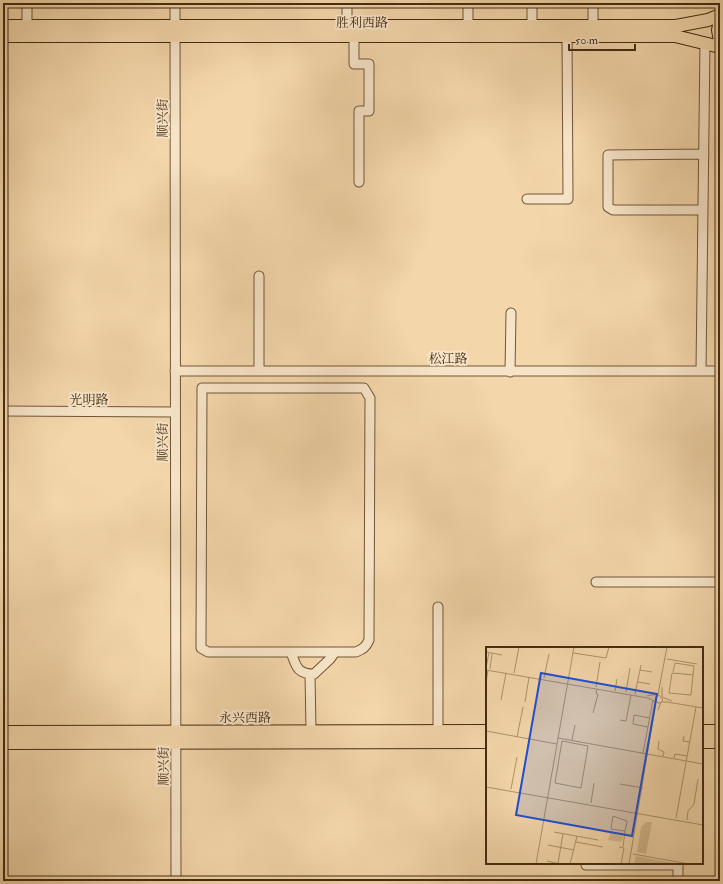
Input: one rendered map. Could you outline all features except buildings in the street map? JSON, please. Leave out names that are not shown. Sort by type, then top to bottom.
[{"type":"main road","name":"胜利西路","points":[[3,36],[347,26],[676,26],[708,20],[720,15]]},
{"type":"main road","points":[[720,21],[718,30],[720,41]]},
{"type":"main road","name":"胜利西路","points":[[3,26],[354,36],[675,36],[720,47]]},
{"type":"main road","name":"永兴西路","points":[[3,742],[311,731],[486,731]]},
{"type":"main road","points":[[703,731],[720,731]]},
{"type":"main road","name":"永兴西路","points":[[3,732],[176,737],[486,742]]},
{"type":"main road","points":[[703,742],[720,742]]},
{"type":"street","points":[[27,3],[27,26]]},
{"type":"street","name":"顺兴街","points":[[175,3],[176,881]]},
{"type":"street","points":[[347,3],[347,26]]},
{"type":"street","points":[[468,3],[468,26]]},
{"type":"street","points":[[532,3],[532,26]]},
{"type":"street","points":[[593,3],[593,26]]},
{"type":"street","points":[[354,36],[354,64],[369,64],[369,111],[359,112],[359,182]]},
{"type":"street","points":[[528,199],[568,199],[567,36]]},
{"type":"street","points":[[701,371],[705,43]]},
{"type":"street","points":[[703,210],[613,210],[608,207],[608,154],[704,154]]},
{"type":"street","points":[[259,276],[259,371]]},
{"type":"street","points":[[510,372],[511,314]]},
{"type":"street","name":"松江路","points":[[175,371],[720,371]]},
{"type":"street","points":[[202,388],[364,388],[370,398],[369,640],[366,646],[356,652],[335,652],[208,652],[201,648],[202,388]]},
{"type":"street","name":"光明路","points":[[3,411],[175,412]]},
{"type":"street","points":[[596,582],[720,582]]},
{"type":"street","points":[[438,607],[438,731]]},
{"type":"street","points":[[291,652],[299,670],[306,674],[314,674],[335,652]]},
{"type":"street","points":[[310,674],[311,731]]},
{"type":"street","points":[[586,864],[678,864],[678,881]]}]
